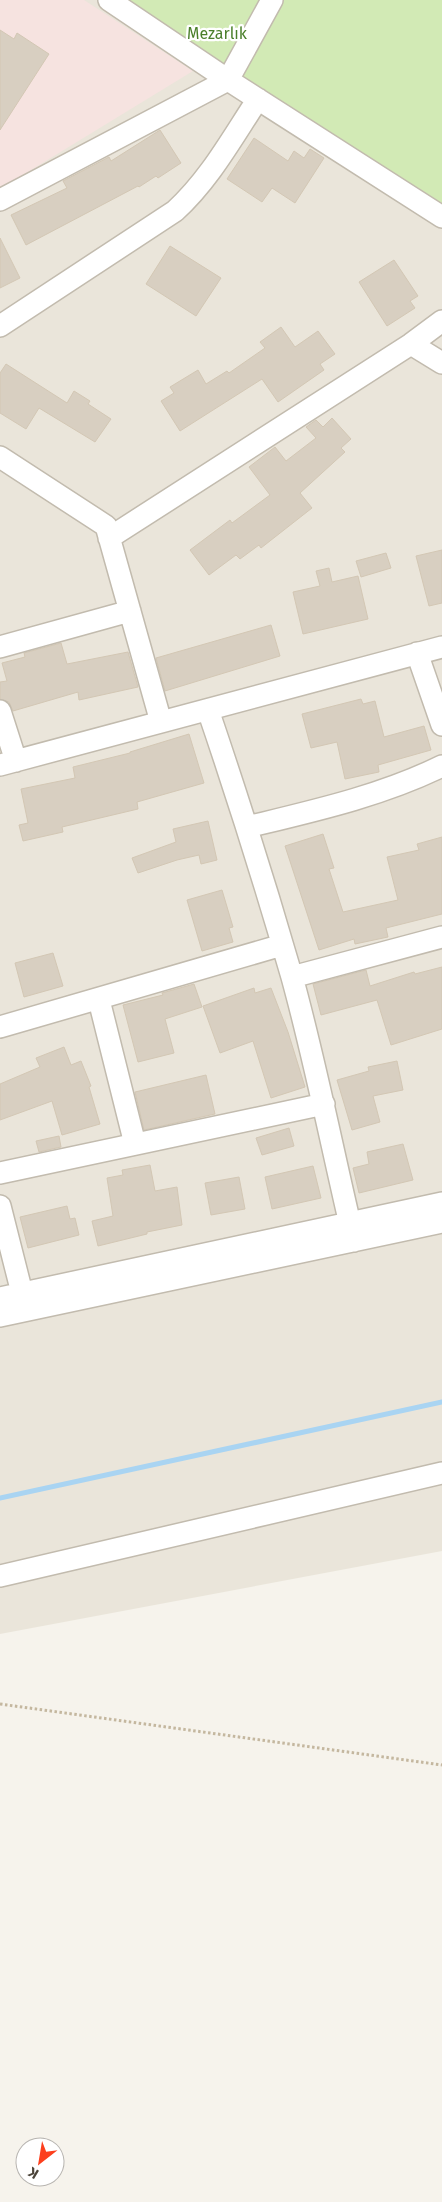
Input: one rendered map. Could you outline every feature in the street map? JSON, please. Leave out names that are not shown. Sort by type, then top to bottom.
[{"type":"street","points":[[109,0],[228,80],[442,217]]},
{"type":"street","points":[[0,200],[228,80],[272,0]]},
{"type":"street","points":[[0,326],[175,211],[193,194],[210,173],[258,99]]},
{"type":"street","points":[[109,538],[411,344],[442,322]]},
{"type":"street","points":[[411,344],[442,363]]},
{"type":"street","points":[[0,457],[106,526],[161,722]]},
{"type":"street","points":[[0,647],[130,611]]},
{"type":"street","points":[[0,711],[8,763],[442,647]]},
{"type":"street","points":[[417,653],[442,725]]},
{"type":"street","points":[[208,710],[248,828],[292,977],[324,1104],[352,1233]]},
{"type":"street","points":[[248,828],[343,803],[391,787],[442,766]]},
{"type":"street","points":[[292,977],[442,936]]},
{"type":"street","points":[[0,1027],[282,946]]},
{"type":"street","points":[[99,1000],[134,1144]]},
{"type":"street","points":[[0,1173],[324,1104]]},
{"type":"street","points":[[0,1316],[352,1233],[442,1203]]},
{"type":"street","points":[[0,1206],[22,1293]]},
{"type":"street","points":[[0,1298],[352,1233],[442,1222]]},
{"type":"street","points":[[0,1576],[442,1473]]},
{"type":"path","points":[[0,1704],[442,1765]]},
{"type":"shaded area","points":[[0,0],[442,0],[442,1551],[0,1634]]},
{"type":"shaded area","points":[[0,0],[84,0],[193,71],[0,189]]},
{"type":"green space","name":"Mezarlık","points":[[109,0],[442,0],[442,217]]},
{"type":"building","points":[[0,30],[14,39],[17,33],[49,54],[0,130]]},
{"type":"building","points":[[160,130],[181,163],[158,178],[156,176],[139,187],[26,245],[11,215],[67,188],[63,181],[109,157],[111,161]]},
{"type":"building","points":[[254,138],[288,161],[294,151],[304,158],[310,149],[324,158],[295,203],[272,188],[262,202],[227,179]]},
{"type":"building","points":[[0,238],[20,278],[0,288]]},
{"type":"building","points":[[170,246],[221,278],[196,316],[146,284]]},
{"type":"building","points":[[394,260],[418,296],[410,301],[415,308],[387,326],[359,282]]},
{"type":"building","points":[[281,327],[295,347],[318,331],[335,354],[320,364],[324,370],[278,402],[262,379],[180,431],[161,401],[174,393],[170,387],[198,370],[206,384],[227,371],[229,373],[265,348],[260,342]]},
{"type":"building","points":[[6,364],[67,403],[74,391],[90,401],[88,404],[111,419],[95,442],[39,408],[26,429],[0,413],[0,373]]},
{"type":"building","points":[[332,418],[351,439],[341,448],[345,452],[300,493],[312,508],[261,548],[259,545],[240,559],[236,555],[209,575],[190,550],[230,520],[232,523],[270,495],[249,467],[275,447],[286,461],[316,438],[306,427],[316,420],[323,427]]},
{"type":"building","points":[[442,550],[442,603],[429,606],[416,556]]},
{"type":"building","points":[[386,553],[391,568],[361,577],[356,561]]},
{"type":"building","points":[[329,568],[332,582],[358,576],[368,619],[303,634],[293,592],[320,586],[316,571]]},
{"type":"building","points":[[271,625],[280,656],[165,691],[156,658]]},
{"type":"building","points":[[61,643],[67,664],[128,652],[138,687],[79,700],[78,692],[13,711],[9,702],[0,699],[0,682],[7,681],[2,663],[25,657],[24,653]]},
{"type":"building","points":[[361,699],[363,704],[375,701],[384,737],[424,726],[431,750],[378,765],[379,772],[345,779],[337,742],[311,748],[302,714]]},
{"type":"building","points":[[189,734],[204,783],[137,802],[138,809],[62,827],[63,832],[23,841],[19,825],[28,823],[21,789],[75,778],[73,767],[130,753]]},
{"type":"building","points":[[208,821],[217,860],[201,864],[199,855],[138,873],[132,858],[176,842],[173,829]]},
{"type":"building","points":[[323,834],[334,868],[329,869],[343,912],[398,900],[387,857],[419,850],[417,844],[442,837],[442,914],[386,928],[388,937],[355,944],[354,939],[319,950],[285,846]]},
{"type":"building","points":[[222,890],[233,927],[229,928],[233,942],[202,951],[187,900]]},
{"type":"building","points":[[53,953],[63,986],[24,997],[15,963]]},
{"type":"building","points":[[442,967],[442,1029],[391,1045],[377,1000],[321,1015],[313,984],[366,970],[370,986],[414,972],[415,974]]},
{"type":"building","points":[[194,984],[202,1007],[165,1019],[174,1053],[138,1062],[123,1005],[163,995],[162,993]]},
{"type":"building","points":[[254,988],[255,993],[271,988],[288,1032],[305,1087],[271,1098],[253,1041],[220,1053],[203,1006]]},
{"type":"building","points":[[64,1047],[71,1065],[81,1061],[91,1086],[89,1087],[100,1124],[62,1135],[52,1101],[0,1120],[0,1084],[40,1067],[36,1058]]},
{"type":"building","points":[[397,1061],[403,1090],[373,1096],[380,1122],[352,1130],[337,1080],[369,1071],[368,1067]]},
{"type":"building","points":[[206,1075],[215,1114],[144,1130],[135,1092]]},
{"type":"building","points":[[289,1128],[294,1146],[262,1155],[256,1138]]},
{"type":"building","points":[[59,1136],[61,1147],[39,1152],[36,1141]]},
{"type":"building","points":[[403,1144],[413,1180],[359,1193],[353,1168],[369,1164],[367,1152]]},
{"type":"building","points":[[150,1165],[155,1191],[177,1187],[182,1225],[147,1232],[147,1234],[98,1246],[92,1221],[113,1216],[107,1178],[123,1175],[122,1170]]},
{"type":"building","points":[[313,1166],[321,1198],[272,1209],[265,1177]]},
{"type":"building","points":[[239,1177],[245,1209],[211,1215],[205,1183]]},
{"type":"building","points":[[67,1206],[70,1219],[75,1218],[79,1235],[28,1248],[20,1217]]},
{"type":"waterway","points":[[0,1498],[442,1402]]}]
